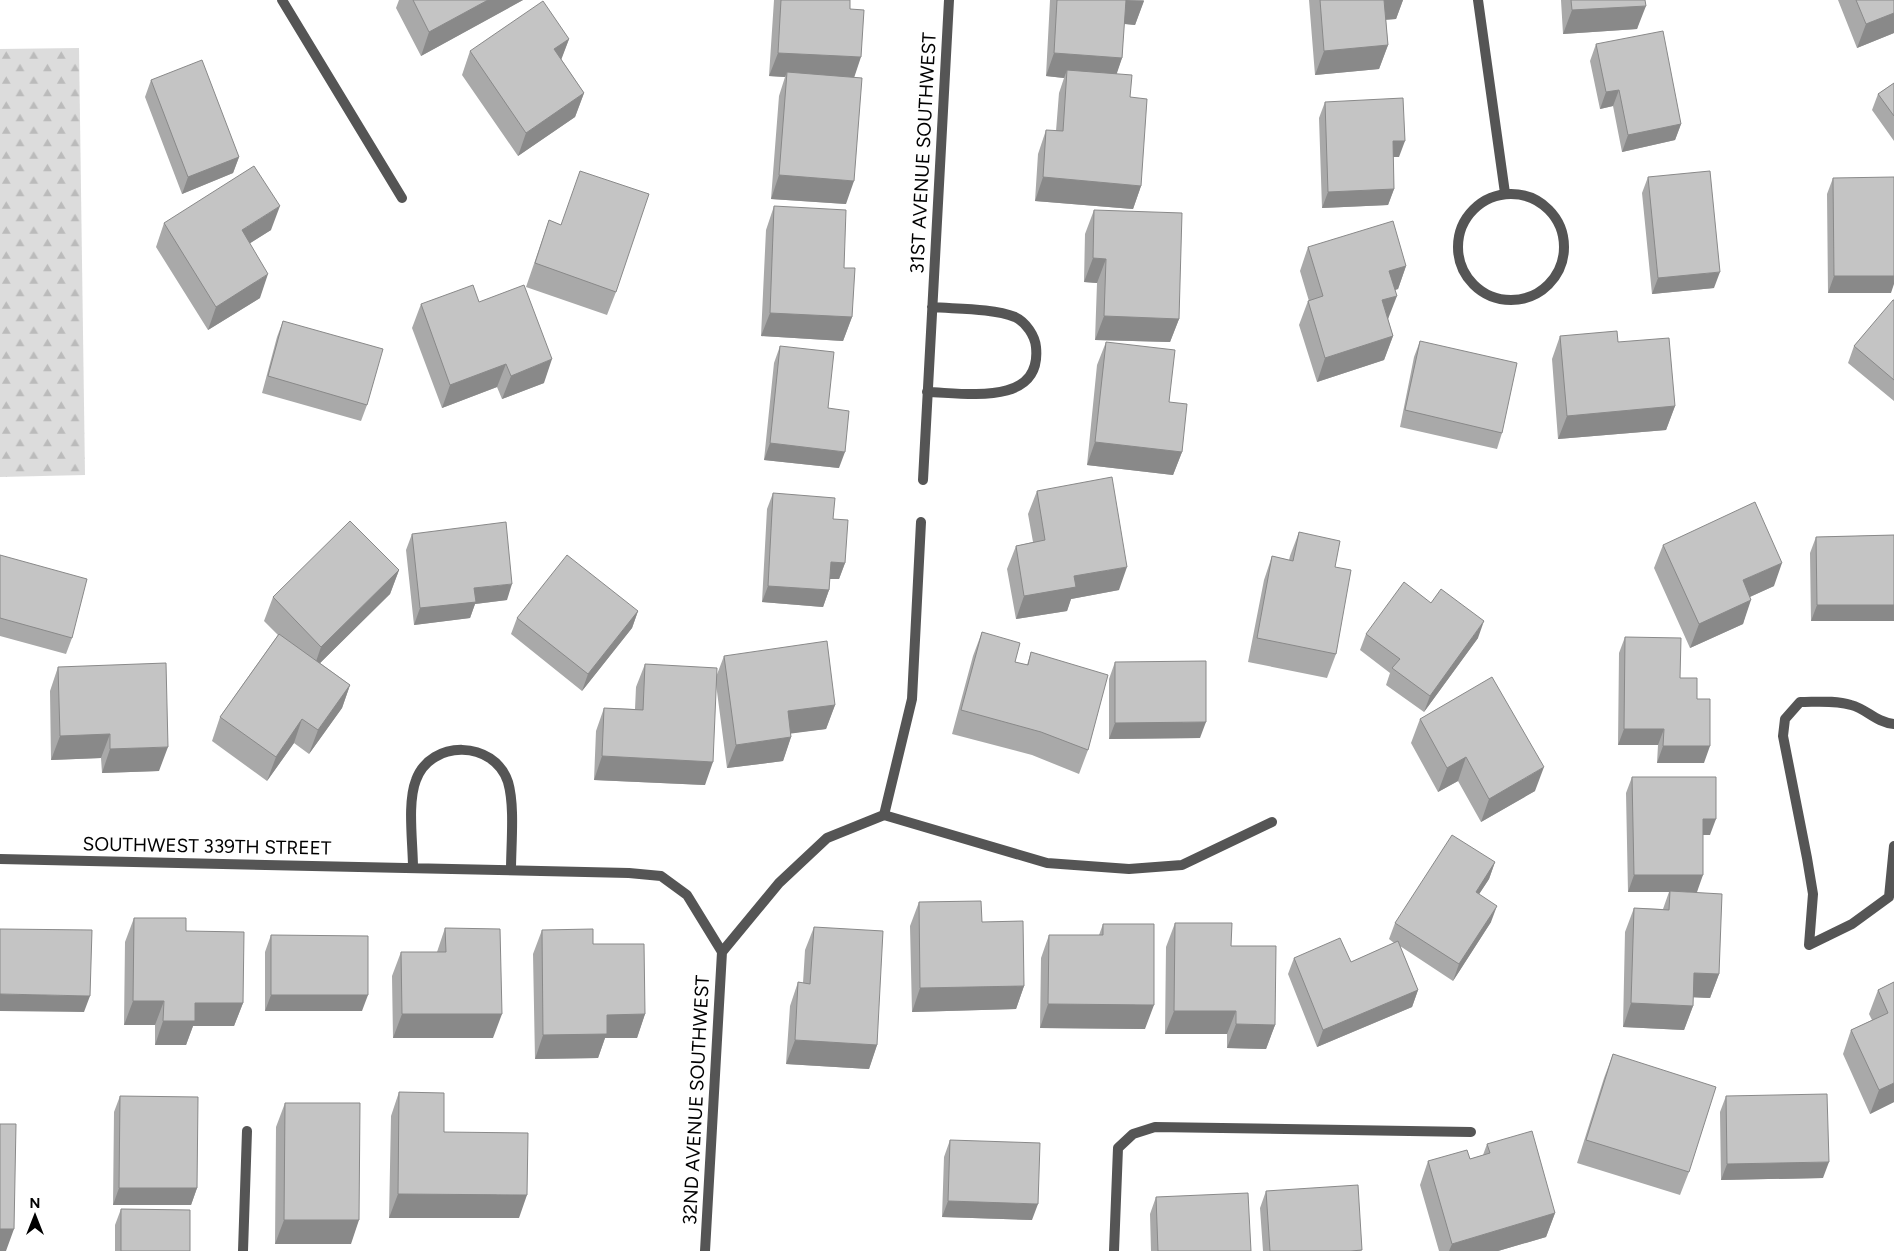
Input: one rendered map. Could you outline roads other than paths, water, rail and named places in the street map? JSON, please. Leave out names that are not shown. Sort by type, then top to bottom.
[{"type":"street","points":[[282,0],[402,198]]},
{"type":"street","name":"31ST AVENUE SOUTHWEST","points":[[923,480],[949,0]]},
{"type":"street","points":[[1478,0],[1505,193]]},
{"type":"street","points":[[1505,193],[1523,194],[1540,201],[1553,213],[1562,229],[1565,247],[1562,264],[1553,280],[1540,292],[1524,299],[1506,300],[1489,296],[1474,286],[1463,272],[1458,255],[1458,238],[1463,222],[1474,207],[1489,198],[1505,193]]},
{"type":"street","points":[[927,392],[994,393],[1009,391],[1023,384],[1033,372],[1037,357],[1036,342],[1029,328],[1017,318],[1001,313],[932,307]]},
{"type":"street","points":[[884,815],[912,699],[921,522]]},
{"type":"street","points":[[1894,724],[1882,723],[1853,705],[1827,702],[1800,702],[1785,719],[1782,736],[1808,858],[1812,894],[1809,945],[1852,924],[1889,897],[1894,846]]},
{"type":"street","points":[[413,868],[413,796],[416,780],[424,765],[438,755],[453,749],[470,749],[486,755],[499,766],[508,781],[511,870]]},
{"type":"street","points":[[722,952],[779,883],[827,838],[884,815],[1047,863],[1129,869],[1182,865],[1272,822]]},
{"type":"street","name":"SOUTHWEST 339TH STREET","points":[[0,859],[628,873],[661,876],[687,895],[722,952]]},
{"type":"street","name":"32ND AVENUE SOUTHWEST","points":[[705,1251],[722,952]]},
{"type":"street","points":[[1114,1251],[1118,1148],[1132,1134],[1155,1127],[1471,1132]]},
{"type":"street","points":[[243,1251],[247,1132]]}]
